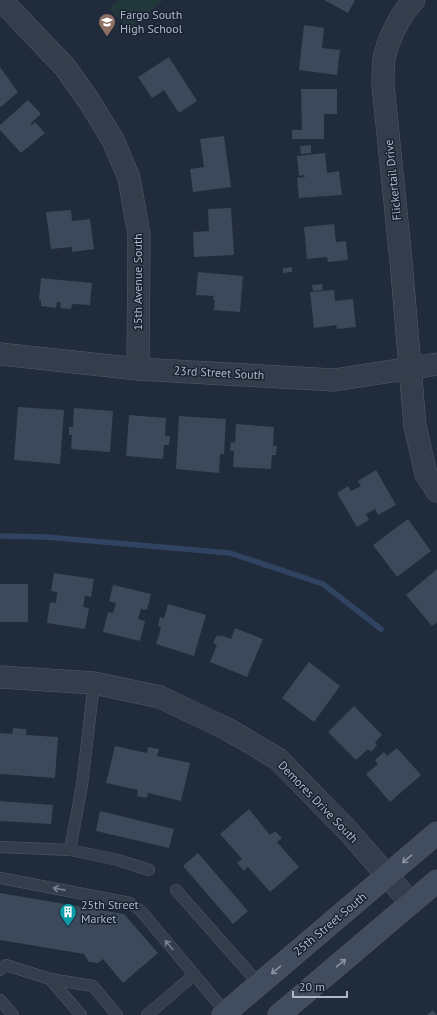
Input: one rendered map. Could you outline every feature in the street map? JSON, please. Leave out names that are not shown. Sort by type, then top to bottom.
[{"type":"main road","name":"25th Street South","points":[[226,1014],[259,984],[437,833]]},
{"type":"main road","points":[[279,1015],[437,881]]},
{"type":"street","name":"15th Avenue South","points":[[1,0],[65,67],[73,78],[113,140],[129,178],[139,235],[138,369]]},
{"type":"street","name":"Flickertail Drive","points":[[414,0],[402,16],[390,39],[384,59],[383,85],[415,426],[426,474],[437,491]]},
{"type":"street","name":"23rd Street South","points":[[0,354],[138,369],[334,380],[437,364]]},
{"type":"street","name":"Demores Drive South","points":[[0,676],[94,683],[160,697],[229,730],[278,759],[349,832],[411,903]]},
{"type":"lane","points":[[70,850],[82,786],[94,683]]},
{"type":"lane","points":[[0,846],[70,850],[118,860],[149,870]]},
{"type":"lane","points":[[0,878],[130,903],[140,911],[226,1014]]},
{"type":"lane","points":[[176,890],[259,984]]},
{"type":"lane","points":[[0,970],[6,965],[50,979],[93,986],[117,1015]]},
{"type":"lane","points":[[147,1015],[194,975]]},
{"type":"lane","points":[[50,979],[81,1015]]},
{"type":"lane","points":[[0,1000],[13,1015]]},
{"type":"green space","points":[[119,0],[163,0],[129,30],[109,8]]},
{"type":"building","points":[[324,0],[355,0],[348,13]]},
{"type":"building","points":[[304,25],[324,28],[322,48],[340,50],[337,75],[299,70]]},
{"type":"building","points":[[169,57],[197,101],[179,113],[164,90],[152,98],[138,77]]},
{"type":"building","points":[[0,67],[18,92],[1,107],[0,106]]},
{"type":"building","points":[[301,89],[337,89],[337,114],[324,114],[324,139],[292,139],[292,130],[302,130]]},
{"type":"building","points":[[28,100],[41,114],[30,124],[32,125],[35,122],[45,133],[21,153],[0,130],[0,125]]},
{"type":"building","points":[[224,136],[231,187],[193,192],[190,169],[204,167],[200,139]]},
{"type":"building","points":[[311,145],[311,153],[301,154],[300,146]]},
{"type":"building","points":[[325,153],[327,173],[339,171],[342,195],[299,198],[297,178],[305,177],[304,175],[299,176],[297,156]]},
{"type":"building","points":[[231,208],[234,255],[194,257],[193,232],[209,231],[208,209]]},
{"type":"building","points":[[71,210],[72,221],[90,219],[94,249],[72,252],[72,247],[51,249],[46,212]]},
{"type":"building","points":[[334,224],[336,242],[346,241],[348,260],[328,262],[327,257],[307,259],[304,227]]},
{"type":"building","points":[[292,267],[292,272],[283,273],[283,268]]},
{"type":"building","points":[[198,272],[243,276],[240,312],[214,310],[214,296],[196,295]]},
{"type":"building","points":[[41,278],[92,283],[90,305],[72,304],[71,309],[60,308],[61,303],[57,302],[56,308],[41,306],[41,301],[39,300]]},
{"type":"building","points":[[322,284],[323,290],[313,291],[312,285]]},
{"type":"building","points":[[334,290],[335,301],[353,299],[356,327],[337,329],[336,325],[314,328],[310,292]]},
{"type":"building","points":[[18,407],[64,410],[60,464],[14,460]]},
{"type":"building","points":[[74,408],[113,411],[110,452],[71,449],[72,435],[69,435],[69,427],[73,427]]},
{"type":"building","points":[[129,415],[166,418],[165,436],[170,436],[169,445],[164,445],[163,459],[126,456]]},
{"type":"building","points":[[179,416],[226,419],[224,454],[220,454],[219,473],[176,469]]},
{"type":"building","points":[[236,424],[274,427],[273,446],[277,446],[276,455],[272,455],[271,469],[233,467],[234,451],[230,451],[231,442],[235,443]]},
{"type":"building","points":[[376,470],[396,505],[378,515],[375,509],[366,514],[369,520],[357,527],[337,493],[348,486],[351,491],[361,486],[358,481]]},
{"type":"building","points":[[408,519],[431,551],[397,577],[373,545]]},
{"type":"building","points":[[437,569],[437,622],[432,626],[406,595]]},
{"type":"building","points":[[54,573],[94,579],[91,597],[85,596],[83,607],[89,608],[85,629],[47,623],[50,602],[56,603],[57,592],[51,591]]},
{"type":"building","points":[[0,584],[28,584],[28,622],[0,622]]},
{"type":"building","points":[[113,585],[151,594],[147,610],[141,609],[138,619],[145,621],[140,641],[103,632],[108,612],[113,613],[116,603],[109,601]]},
{"type":"building","points":[[168,604],[206,615],[194,656],[156,644],[161,628],[158,626],[160,617],[164,618]]},
{"type":"building","points":[[235,628],[263,639],[247,677],[210,662],[217,645],[213,643],[217,635],[231,639]]},
{"type":"building","points":[[309,662],[340,686],[314,722],[282,698]]},
{"type":"building","points":[[354,706],[382,735],[375,742],[377,745],[371,752],[368,749],[356,760],[328,732]]},
{"type":"building","points":[[13,728],[26,729],[26,735],[58,737],[55,778],[0,774],[0,733],[12,734]]},
{"type":"building","points":[[115,746],[147,753],[148,747],[159,749],[157,756],[190,763],[181,801],[148,793],[147,798],[137,796],[138,790],[106,783]]},
{"type":"building","points":[[397,748],[421,775],[390,802],[366,774],[378,764],[375,760],[384,752],[387,756]]},
{"type":"building","points":[[0,801],[53,805],[51,824],[0,821]]},
{"type":"building","points":[[249,809],[270,835],[275,831],[282,838],[277,842],[299,867],[270,892],[248,867],[244,871],[237,863],[242,859],[220,834]]},
{"type":"building","points":[[100,811],[174,829],[169,848],[96,831]]},
{"type":"building","points":[[198,853],[248,911],[233,924],[183,866]]},
{"type":"building","name":"25th Street Market","points":[[0,893],[124,914],[158,953],[123,983],[103,959],[98,963],[89,962],[84,954],[0,940]]},
{"type":"building","points":[[433,1010],[437,1015],[427,1015]]},
{"type":"waterway","points":[[0,536],[46,537],[230,553],[323,584],[381,629]]},
{"type":"place","name":"Fargo South High School","points":[[107,37]]},
{"type":"place","name":"25th Street Market","points":[[68,927]]}]
